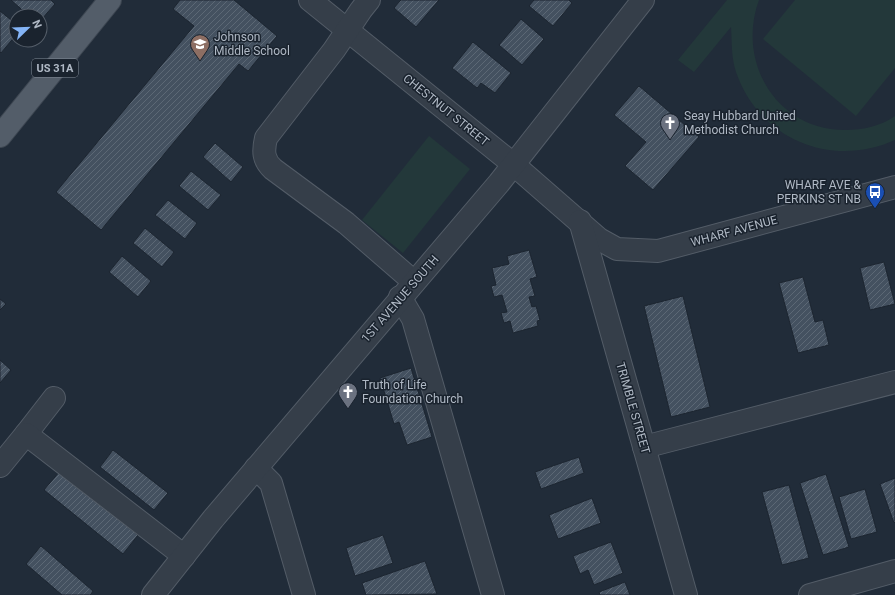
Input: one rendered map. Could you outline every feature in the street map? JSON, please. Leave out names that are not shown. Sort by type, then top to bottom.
[{"type":"main road","name":"US 31A","points":[[0,136],[110,0]]},
{"type":"street","name":"CHESTNUT STREET","points":[[310,0],[513,164],[580,221]]},
{"type":"street","points":[[369,0],[334,50],[266,138],[264,156],[267,163],[273,169],[346,223],[407,290],[493,595]]},
{"type":"street","name":"1ST AVENUE SOUTH","points":[[153,595],[256,468],[499,183],[643,0]]},
{"type":"street","name":"WHARF AVENUE","points":[[580,221],[599,239],[617,249],[658,251],[895,187]]},
{"type":"street","name":"TRIMBLE STREET","points":[[580,221],[686,595]]},
{"type":"street","points":[[644,447],[895,382]]},
{"type":"street","points":[[0,466],[54,398]]},
{"type":"street","points":[[26,434],[184,556]]},
{"type":"street","points":[[256,468],[271,483],[304,595]]},
{"type":"street","points":[[810,595],[860,588],[895,571]]},
{"type":"green space","points":[[727,0],[759,0],[753,23],[753,47],[758,69],[768,89],[782,106],[800,119],[822,127],[846,130],[872,127],[895,116],[895,140],[871,148],[846,151],[823,149],[800,142],[780,131],[762,115],[747,95],[736,72],[733,61],[731,27],[694,72],[678,60]]},
{"type":"green space","points":[[795,0],[895,0],[895,68],[856,116],[763,39]]},
{"type":"green space","points":[[429,136],[470,169],[403,253],[362,220]]},
{"type":"building","points":[[11,0],[51,0],[55,4],[48,12],[48,8],[20,8]]},
{"type":"building","points":[[180,0],[234,0],[277,36],[248,71],[239,64],[101,230],[56,192],[194,26],[173,9]]},
{"type":"building","points":[[401,0],[439,0],[416,27],[394,8]]},
{"type":"building","points":[[534,0],[569,0],[572,3],[553,26],[529,6]]},
{"type":"building","points":[[0,11],[8,18],[8,45],[1,53]]},
{"type":"building","points":[[521,19],[544,39],[522,65],[499,45]]},
{"type":"building","points":[[473,42],[511,73],[495,93],[481,83],[477,88],[452,68]]},
{"type":"building","name":"Seay Hubbard United Methodist Church","points":[[639,86],[699,137],[653,190],[625,166],[646,142],[614,115]]},
{"type":"building","points":[[215,143],[243,167],[231,182],[203,157]]},
{"type":"building","points":[[191,171],[221,195],[208,210],[179,186]]},
{"type":"building","points":[[168,200],[197,223],[185,239],[155,215]]},
{"type":"building","points":[[145,228],[174,252],[162,267],[133,243]]},
{"type":"building","points":[[529,250],[537,277],[530,279],[535,296],[529,297],[532,307],[536,306],[540,320],[537,321],[538,326],[513,333],[510,321],[504,323],[501,313],[507,312],[502,295],[494,297],[491,286],[496,285],[492,268],[509,264],[507,256]]},
{"type":"building","points":[[122,256],[151,281],[138,297],[109,272]]},
{"type":"building","points":[[884,262],[895,304],[870,310],[860,268]]},
{"type":"building","points":[[803,277],[815,322],[823,320],[829,345],[798,353],[779,283]]},
{"type":"building","points":[[683,296],[710,407],[671,417],[644,306]]},
{"type":"building","points":[[0,299],[6,304],[0,310]]},
{"type":"building","points":[[0,360],[11,370],[0,383]]},
{"type":"building","points":[[411,368],[432,437],[407,445],[399,422],[394,424],[380,378]]},
{"type":"building","points":[[113,450],[168,493],[154,510],[100,467]]},
{"type":"building","points":[[579,457],[584,473],[541,489],[535,472]]},
{"type":"building","points":[[60,471],[138,535],[123,554],[44,490]]},
{"type":"building","points":[[826,474],[849,547],[823,555],[800,483]]},
{"type":"building","points":[[895,478],[895,522],[894,523],[880,484]]},
{"type":"building","points":[[789,485],[809,558],[782,565],[762,492]]},
{"type":"building","points":[[865,489],[877,532],[851,539],[839,497]]},
{"type":"building","points":[[592,498],[601,523],[558,539],[549,515]]},
{"type":"building","points":[[383,535],[393,563],[355,576],[346,548]]},
{"type":"building","points":[[611,542],[623,573],[594,585],[588,570],[580,574],[573,556]]},
{"type":"building","points":[[41,546],[93,591],[90,595],[62,595],[26,564]]},
{"type":"building","points":[[425,561],[437,594],[366,595],[362,583]]},
{"type":"building","points":[[625,582],[630,595],[600,595],[599,592]]},
{"type":"place","name":"Johnson Middle School","points":[[200,61]]},
{"type":"place","name":"Seay Hubbard United Methodist Church","points":[[670,140]]},
{"type":"place","name":"WHARF AVE & PERKINS ST NB","points":[[875,209]]},
{"type":"place","name":"Truth of Life Foundation Church","points":[[348,409]]}]
